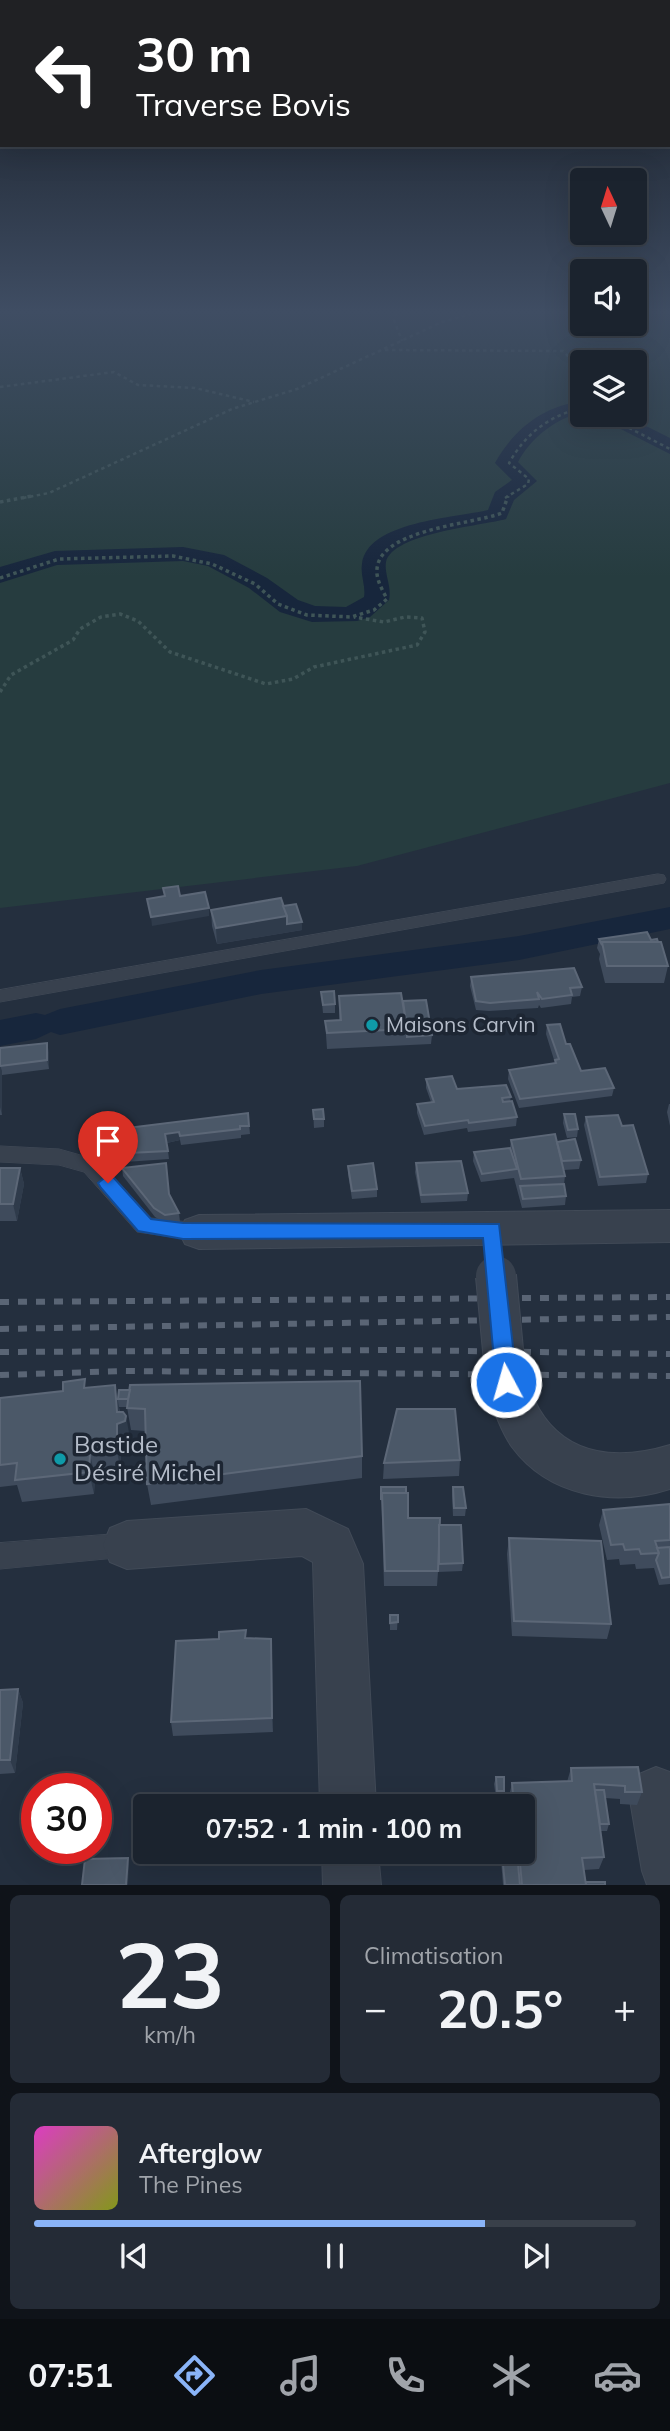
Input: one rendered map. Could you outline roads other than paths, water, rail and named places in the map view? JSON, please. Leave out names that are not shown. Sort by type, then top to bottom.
[{"type":"street","points":[[199,1232],[670,1226]]},
{"type":"street","points":[[492,1230],[506,1382],[531,1435],[566,1464],[590,1475],[615,1480],[646,1476],[670,1467]]},
{"type":"street","points":[[127,1545],[306,1532],[331,1546],[338,1564],[348,1794]]},
{"type":"street","points":[[656,1794],[670,1871]]},
{"type":"street","points":[[351,1864],[352,1885]]},
{"type":"lane","points":[[0,996],[658,879]]},
{"type":"lane","points":[[0,1154],[60,1157],[91,1166],[145,1226],[199,1232]]},
{"type":"lane","points":[[0,1556],[127,1545]]},
{"type":"waterway","points":[[0,575],[55,558],[183,554],[215,560],[258,583],[289,606],[312,614],[348,615],[361,611],[376,600],[378,592],[374,562],[396,538],[429,527],[498,514],[503,497],[526,481],[506,463],[518,441],[540,427],[545,420],[570,409]]},
{"type":"waterway","points":[[631,427],[670,447]]},
{"type":"waterway","points":[[60,1022],[261,982],[519,948],[670,918]]},
{"type":"waterway","points":[[0,1033],[36,1026]]},
{"type":"railway","points":[[0,1302],[670,1297]]},
{"type":"railway","points":[[0,1329],[670,1317]]},
{"type":"railway","points":[[0,1352],[401,1350],[670,1354]]},
{"type":"railway","points":[[0,1375],[124,1371],[670,1376]]},
{"type":"place","name":"Maisons Carvin","points":[[372,1025]]},
{"type":"place","name":"Bastide Désiré Michel","points":[[60,1459]]}]
